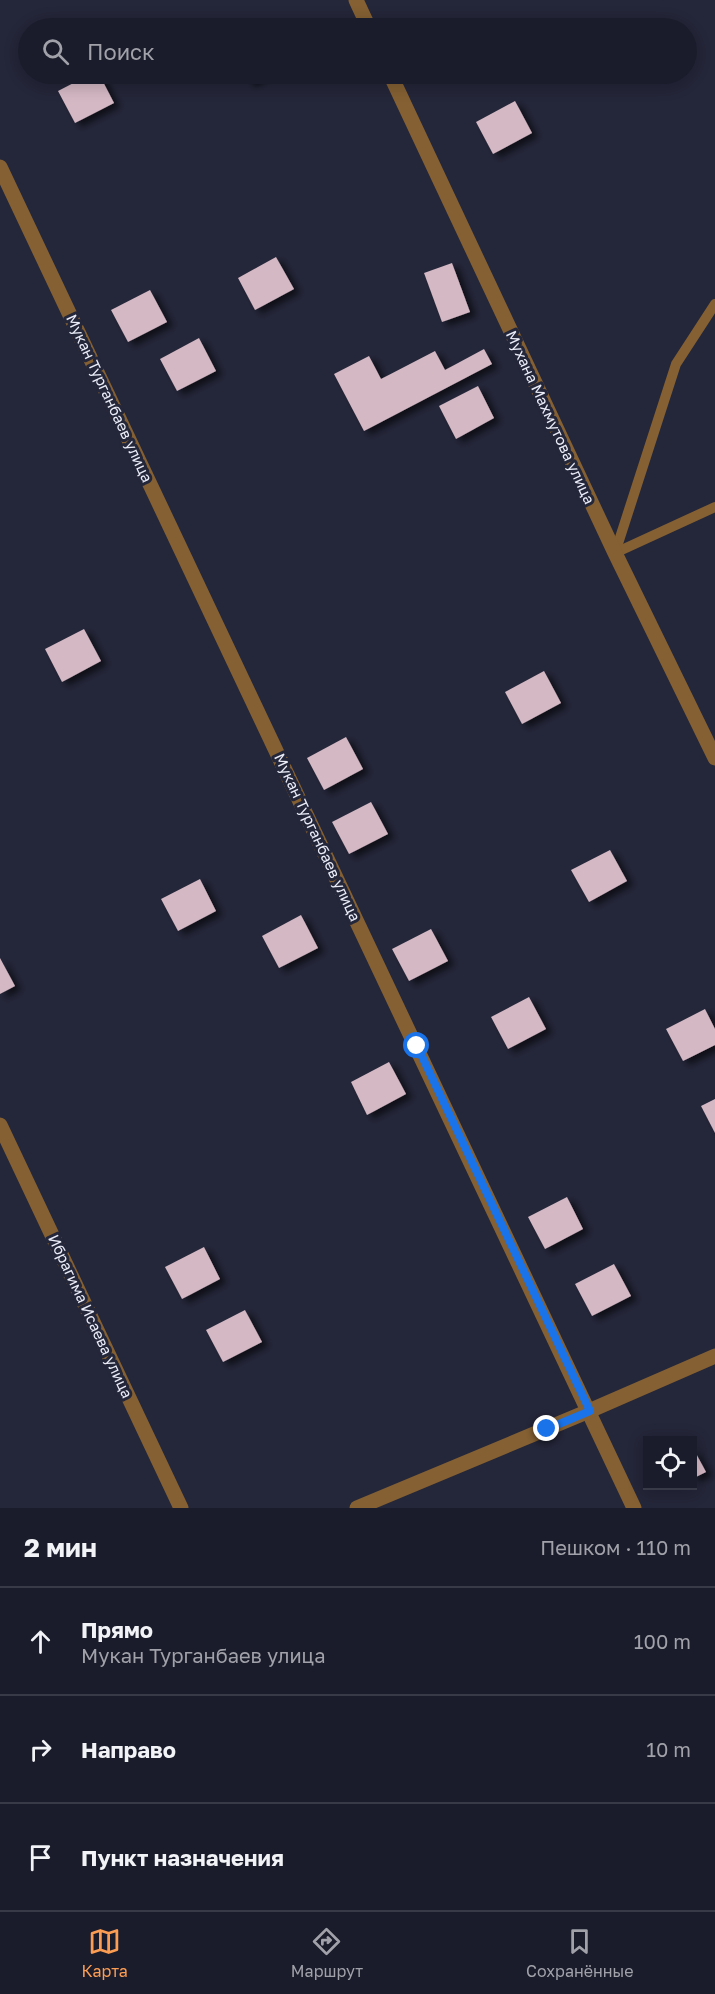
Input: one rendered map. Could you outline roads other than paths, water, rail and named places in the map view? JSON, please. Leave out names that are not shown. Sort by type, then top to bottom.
[{"type":"street","points":[[356,0],[364,18]]},
{"type":"street","name":"Мухана Махмутова улица","points":[[395,84],[615,553],[715,758]]},
{"type":"street","name":"Мукан Турганбаев улица","points":[[0,167],[634,1508]]},
{"type":"street","name":"Ибрагима Исаева улица","points":[[0,1125],[181,1508]]},
{"type":"street","points":[[357,1508],[715,1356]]},
{"type":"lane","points":[[615,553],[676,364],[715,304]]},
{"type":"lane","points":[[615,553],[715,507]]}]
